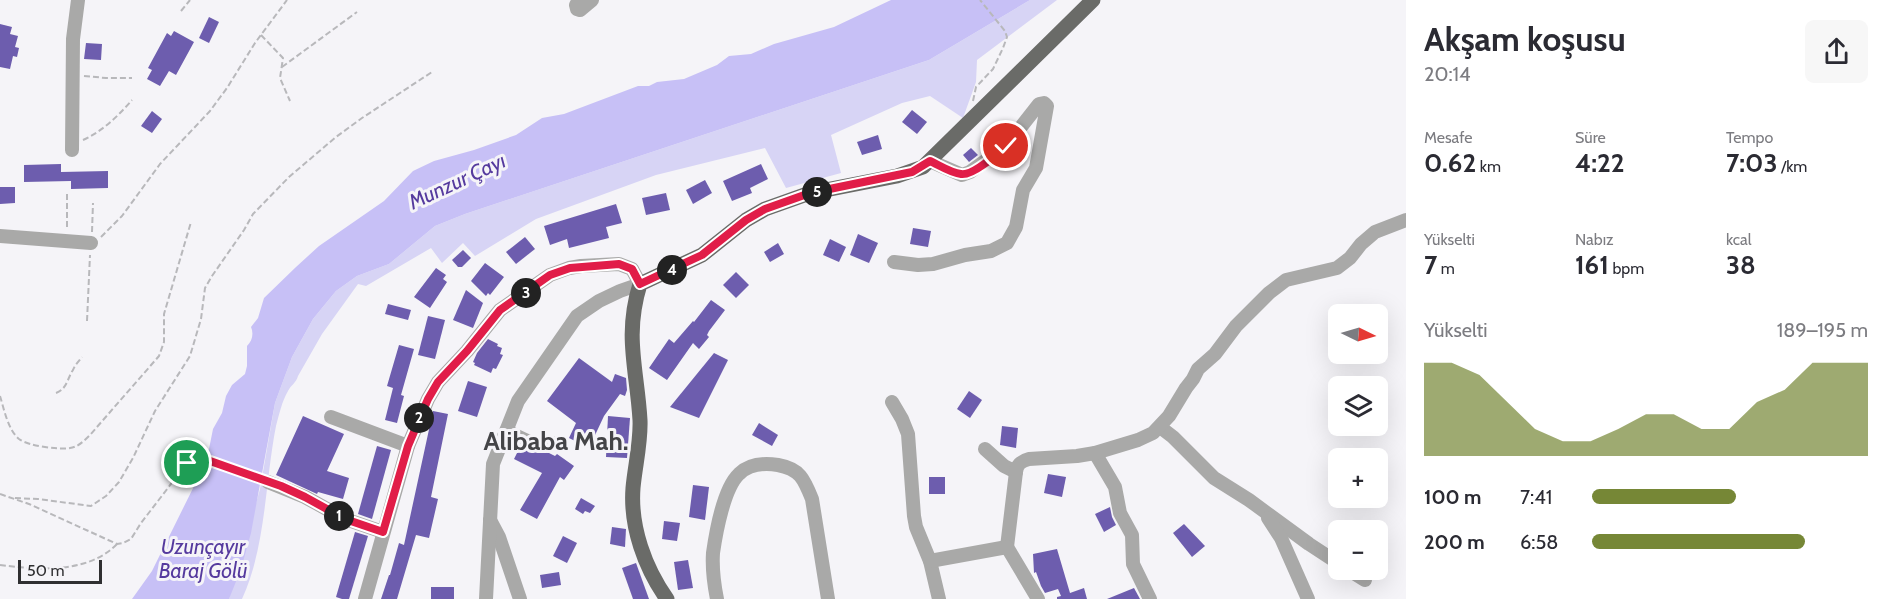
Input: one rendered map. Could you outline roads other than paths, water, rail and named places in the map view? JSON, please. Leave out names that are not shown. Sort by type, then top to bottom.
[{"type":"main road","points":[[667,599],[657,586],[636,533],[633,492],[640,422],[631,332],[640,284],[702,255],[746,220],[765,209],[810,193],[912,172],[930,161],[1093,0]]},
{"type":"street","points":[[72,147],[73,39],[78,0]]},
{"type":"street","points":[[579,0],[576,5],[580,10],[592,0]]},
{"type":"street","points":[[894,262],[933,264],[964,255],[991,251],[1007,243],[1016,227],[1023,190],[1036,168],[1047,106],[1044,103],[1039,104],[1006,146],[986,162],[965,174],[930,161]]},
{"type":"street","points":[[1038,599],[1007,548],[1017,466],[1022,460],[1095,453],[1153,433],[1169,416],[1198,369],[1215,354],[1236,326],[1269,292],[1286,280],[1337,268],[1376,232],[1405,223]]},
{"type":"street","points":[[0,236],[91,243]]},
{"type":"street","points":[[365,599],[408,446],[428,399],[438,382],[500,310],[550,275],[570,268],[619,264],[632,269],[640,284],[598,301],[577,316],[518,401],[493,464],[486,599]]},
{"type":"street","points":[[892,402],[908,434],[916,527],[930,561],[939,599]]},
{"type":"street","points":[[331,417],[408,446]]},
{"type":"street","points":[[1160,427],[1214,478],[1328,556]]},
{"type":"street","points":[[506,431],[535,444],[555,443]]},
{"type":"street","points":[[985,449],[1016,472]]},
{"type":"street","points":[[1095,453],[1115,486],[1120,513],[1134,542],[1133,564],[1150,599]]},
{"type":"street","points":[[717,599],[713,553],[729,486],[739,473],[754,465],[771,464],[787,467],[797,472],[806,484],[812,499],[828,599]]},
{"type":"street","points":[[268,482],[305,497],[345,519],[383,532]]},
{"type":"street","points":[[1264,512],[1281,538],[1308,599]]},
{"type":"street","points":[[490,520],[500,537],[520,599]]},
{"type":"street","points":[[930,561],[1007,548]]},
{"type":"water","name":"Uzunçayır Baraj Gölü","points":[[891,0],[1030,0],[929,60],[465,214],[435,226],[389,264],[357,276],[336,291],[313,319],[292,357],[275,403],[251,533],[241,569],[229,599],[132,599],[152,571],[203,468],[213,429],[222,413],[226,396],[232,385],[245,374],[247,346],[252,335],[251,327],[258,318],[264,298],[319,246],[384,201],[413,171],[434,161],[516,135],[542,118],[564,114],[638,86],[684,79],[717,65],[729,56],[751,54],[774,44],[834,27]]},
{"type":"district","name":"Alibaba Mah.","points":[[556,441]]},
{"type":"water label","name":"Munzur Çayı","points":[[457,181]]}]
